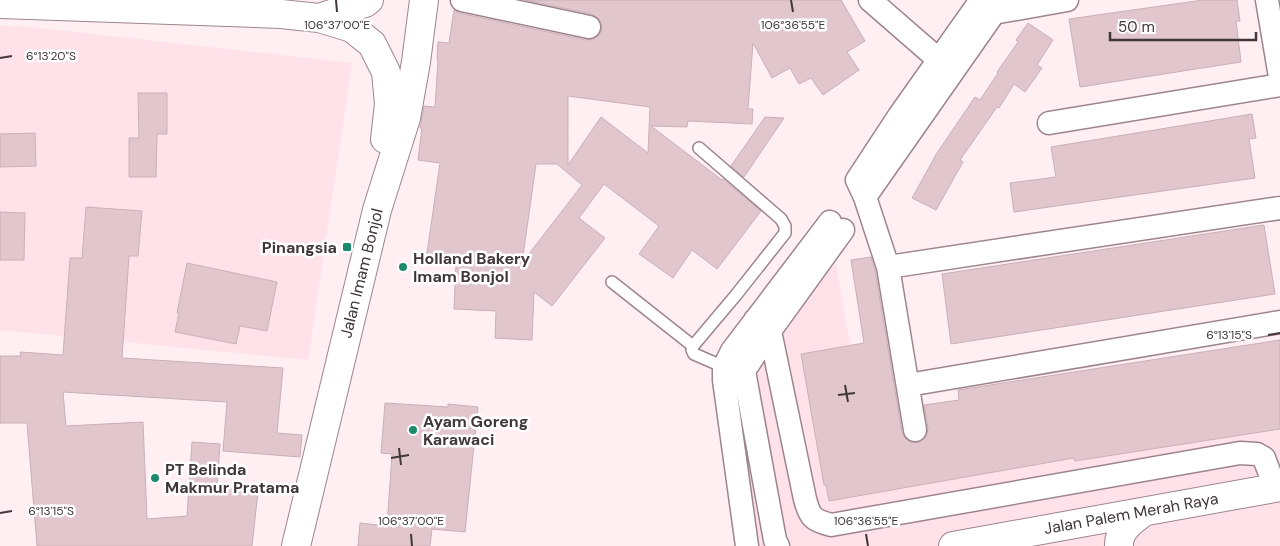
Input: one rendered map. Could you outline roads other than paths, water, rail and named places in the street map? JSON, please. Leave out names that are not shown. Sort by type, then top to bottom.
[{"type":"main road","points":[[319,18],[369,0]]},
{"type":"main road","name":"Jalan Imam Bonjol","points":[[296,546],[376,210],[406,118],[424,0]]},
{"type":"main road","points":[[0,4],[281,14],[319,18],[352,28],[372,44],[386,72],[389,104],[379,172],[376,210]]},
{"type":"main road","name":"Jalan Palem Merah Raya","points":[[953,546],[1277,487]]},
{"type":"main road","points":[[1119,546],[1123,530],[1144,512]]},
{"type":"main road","points":[[1046,528],[1072,546]]},
{"type":"street","points":[[462,0],[589,27]]},
{"type":"street","points":[[870,0],[939,60]]},
{"type":"street","points":[[906,122],[939,60],[989,5],[1067,0]]},
{"type":"street","points":[[1267,0],[1280,77]]},
{"type":"street","points":[[915,430],[888,267],[861,188],[989,5]]},
{"type":"street","points":[[1049,123],[1280,85]]},
{"type":"street","points":[[888,267],[1280,208]]},
{"type":"street","points":[[747,546],[724,380],[724,367],[732,351],[763,325],[836,226]]},
{"type":"street","points":[[908,385],[1280,322]]},
{"type":"street","points":[[763,325],[808,512],[816,521],[831,525],[1240,453],[1257,454],[1264,458],[1277,487]]},
{"type":"street","points":[[763,325],[744,371],[773,530],[778,546]]},
{"type":"lane","points":[[699,148],[781,219],[785,226],[785,234],[693,346],[694,354],[724,367]]},
{"type":"lane","points":[[612,282],[693,346]]},
{"type":"place","name":"Pinangsia","points":[[347,247]]},
{"type":"place","name":"Holland Bakery Imam Bonjol","points":[[403,267]]},
{"type":"place","name":"Ayam Goreng Karawaci","points":[[413,430]]},
{"type":"place","name":"PT Belinda Makmur Pratama","points":[[155,478]]}]
